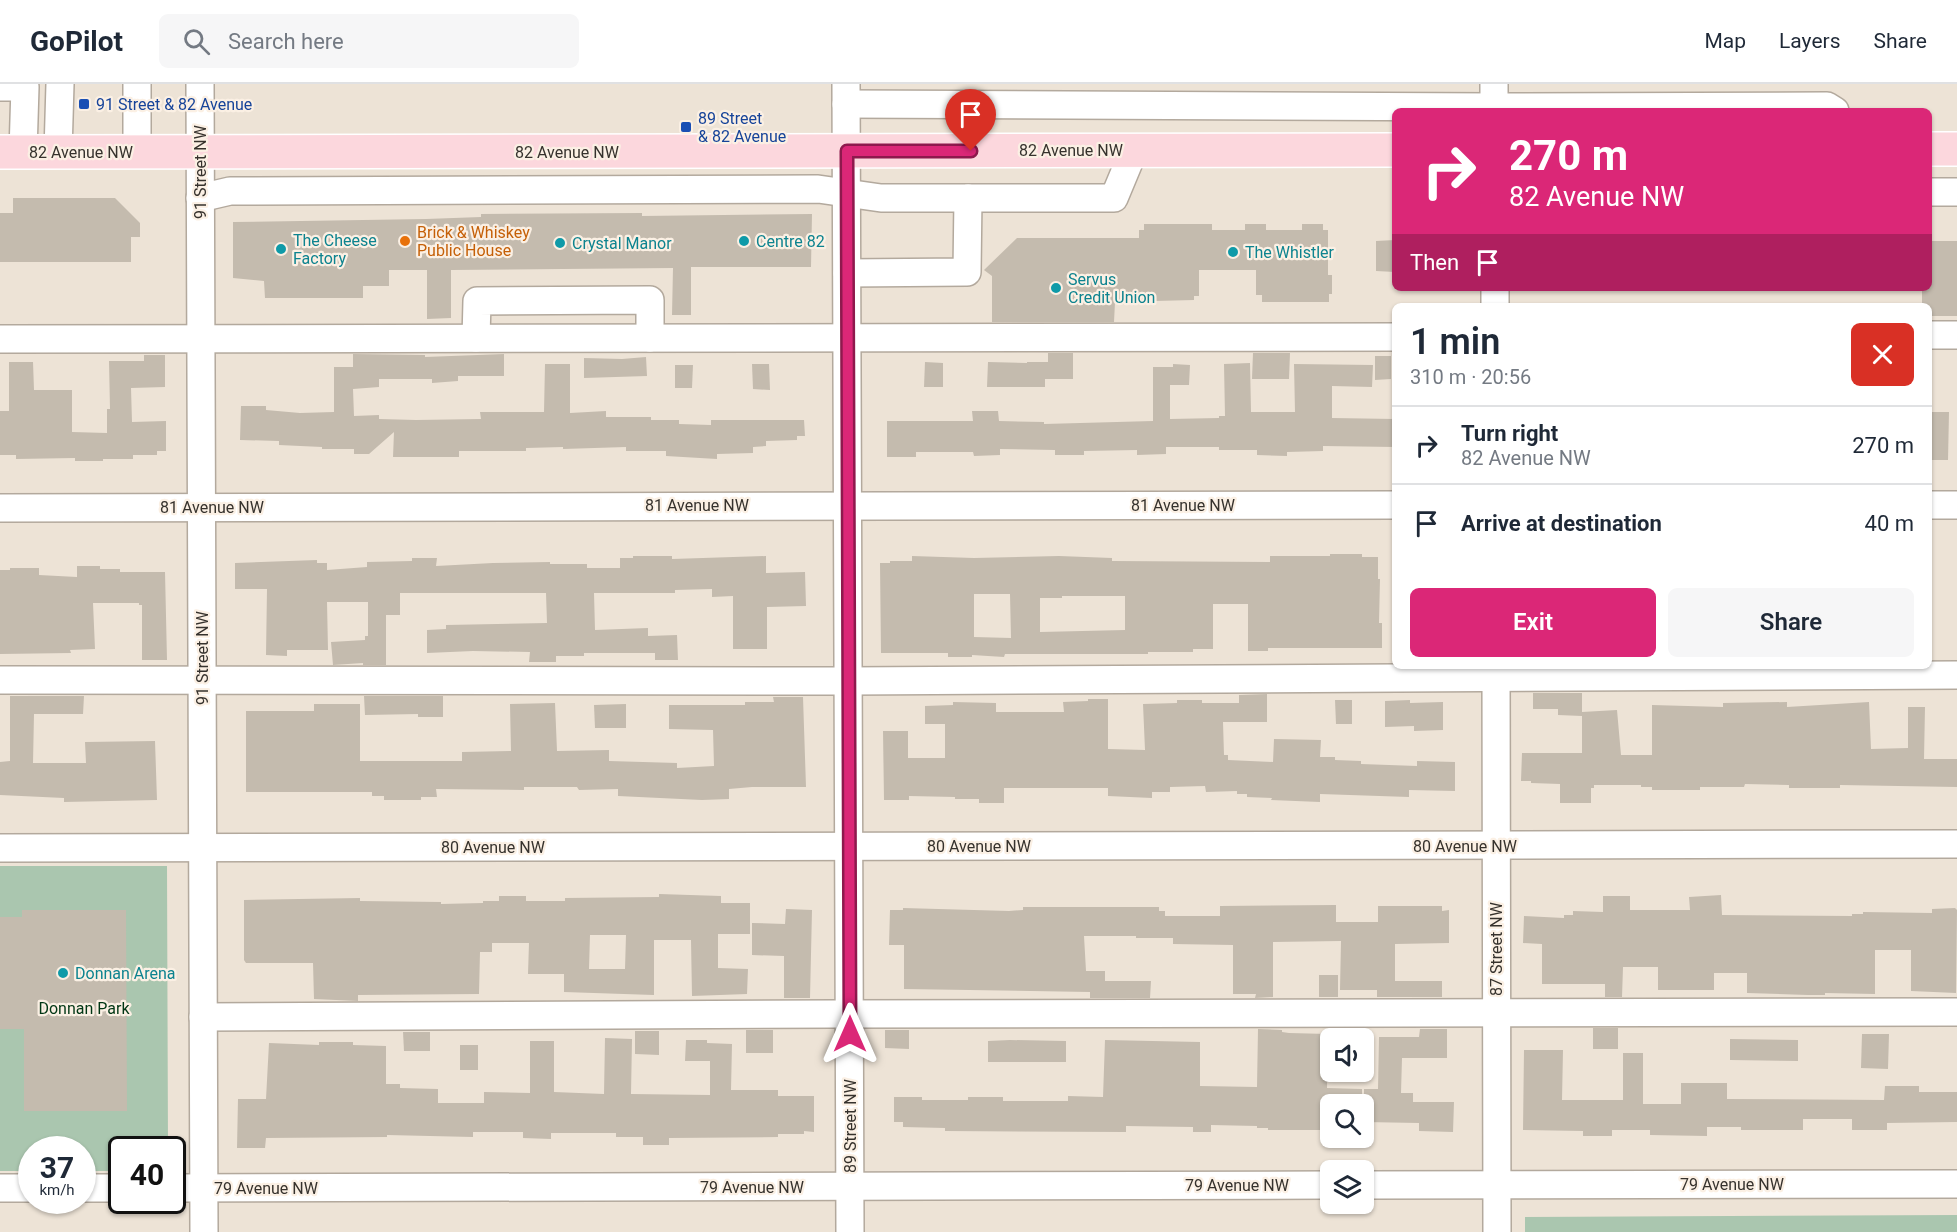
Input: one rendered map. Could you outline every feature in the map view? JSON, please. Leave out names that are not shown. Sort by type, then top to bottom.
[{"type":"main road","points":[[1932,149],[1957,149]]},
{"type":"main road","name":"82 Avenue NW","points":[[11,152],[1392,150]]},
{"type":"street","points":[[58,152],[60,84]]},
{"type":"street","points":[[137,84],[137,152]]},
{"type":"street","name":"91 Street NW","points":[[200,84],[204,1232]]},
{"type":"street","points":[[0,87],[26,87],[11,152]]},
{"type":"street","points":[[846,94],[1494,101],[1827,106],[1830,108]]},
{"type":"street","name":"89 Street NW","points":[[846,94],[850,1232]]},
{"type":"street","name":"82 Avenue NW","points":[[200,198],[230,191],[818,189],[881,198],[1114,198],[1134,150]]},
{"type":"street","points":[[1932,192],[1957,192]]},
{"type":"street","points":[[847,273],[967,272],[968,198]]},
{"type":"street","points":[[476,338],[477,301],[638,300],[650,300],[650,338]]},
{"type":"street","points":[[1932,335],[1957,335]]},
{"type":"street","points":[[0,339],[1392,337]]},
{"type":"street","name":"81 Avenue NW","points":[[0,507],[1392,505]]},
{"type":"street","points":[[1932,505],[1957,505]]},
{"type":"street","points":[[0,680],[849,681],[1496,671],[1957,675]]},
{"type":"street","name":"87 Street NW","points":[[1496,671],[1497,1232]]},
{"type":"street","name":"80 Avenue NW","points":[[0,848],[1957,844]]},
{"type":"street","points":[[203,1017],[1957,1012]]},
{"type":"street","name":"79 Avenue NW","points":[[1374,1185],[1957,1184]]},
{"type":"street","name":"79 Avenue NW","points":[[186,1188],[1320,1185]]},
{"type":"street","points":[[0,1188],[18,1188]]},
{"type":"green space","name":"Donnan Park","points":[[0,866],[167,866],[168,1136],[108,1136],[108,1171],[96,1171],[96,1136],[18,1136],[18,1171],[0,1171]]},
{"type":"green space","points":[[1957,1215],[1957,1232],[1525,1232],[1525,1217]]},
{"type":"building","points":[[13,198],[115,198],[140,223],[140,237],[131,237],[131,262],[0,262],[0,213],[13,213]]},
{"type":"building","points":[[642,213],[642,216],[812,214],[811,267],[691,267],[691,315],[672,315],[673,268],[451,270],[451,318],[427,319],[427,270],[389,270],[389,286],[363,286],[363,298],[265,298],[264,281],[233,278],[233,222],[426,219],[481,217],[481,214]]},
{"type":"building","points":[[1144,224],[1212,224],[1212,230],[1245,230],[1245,224],[1266,224],[1266,230],[1302,230],[1302,224],[1323,224],[1323,230],[1328,230],[1328,275],[1332,275],[1332,294],[1329,294],[1329,302],[1262,302],[1262,295],[1256,295],[1256,270],[1199,270],[1199,296],[1194,296],[1194,300],[1115,302],[1114,322],[992,322],[992,276],[984,270],[1017,238],[1139,238],[1139,230],[1144,230]]},
{"type":"building","points":[[1392,240],[1392,272],[1376,271],[1376,241]]},
{"type":"building","points":[[1932,241],[1957,241],[1957,316],[1932,316],[1932,303],[1922,303],[1922,291],[1932,291]]},
{"type":"building","points":[[1048,353],[1073,353],[1073,379],[1045,379],[1045,387],[987,387],[988,362],[1048,362]]},
{"type":"building","points":[[1253,353],[1290,353],[1289,379],[1252,379]]},
{"type":"building","points":[[353,354],[425,355],[425,357],[504,354],[504,376],[458,376],[458,381],[432,383],[432,379],[379,379],[379,387],[353,389],[354,416],[379,415],[379,419],[416,420],[481,419],[480,412],[544,412],[545,364],[570,364],[570,413],[606,411],[606,417],[651,417],[651,420],[679,420],[679,424],[711,425],[711,420],[804,420],[805,436],[797,436],[797,440],[766,441],[766,446],[753,447],[753,453],[717,454],[717,459],[666,456],[666,451],[626,451],[626,447],[526,448],[526,451],[459,451],[459,457],[393,457],[394,432],[369,454],[354,454],[354,449],[322,449],[322,447],[279,445],[279,441],[240,440],[241,406],[266,406],[266,410],[300,413],[334,412],[334,367],[353,367]]},
{"type":"building","points":[[144,355],[165,355],[165,387],[131,388],[132,422],[166,421],[166,451],[157,451],[157,455],[133,455],[133,459],[103,459],[103,461],[75,461],[75,458],[16,459],[16,455],[0,455],[0,411],[9,411],[9,362],[33,362],[34,390],[72,390],[72,432],[107,433],[107,409],[110,409],[109,361],[144,361]]},
{"type":"building","points":[[1375,356],[1391,356],[1391,379],[1375,380]]},
{"type":"building","points":[[646,357],[647,376],[584,378],[584,358]]},
{"type":"building","points":[[925,362],[943,363],[943,387],[924,387]]},
{"type":"building","points":[[1250,363],[1251,412],[1295,412],[1294,364],[1373,365],[1372,387],[1332,386],[1332,418],[1392,419],[1392,447],[1323,446],[1323,451],[1287,452],[1287,456],[1257,455],[1257,450],[1219,450],[1219,447],[1166,447],[1166,454],[1137,455],[1137,450],[1084,451],[1084,455],[1055,455],[1055,450],[1000,449],[1000,455],[974,456],[973,452],[916,452],[916,457],[887,457],[887,421],[973,421],[972,411],[998,411],[999,421],[1044,422],[1044,424],[1153,421],[1153,367],[1173,367],[1173,364],[1190,365],[1189,385],[1170,385],[1170,419],[1219,418],[1219,416],[1225,416],[1224,364]]},
{"type":"building","points":[[752,364],[769,364],[770,390],[753,389]]},
{"type":"building","points":[[675,365],[693,365],[692,388],[675,388]]},
{"type":"building","points":[[1932,412],[1949,412],[1948,460],[1932,460]]},
{"type":"building","points":[[1330,554],[1362,554],[1362,557],[1378,557],[1379,623],[1382,623],[1382,648],[1268,648],[1268,651],[1248,651],[1248,604],[1213,604],[1213,649],[1193,649],[1193,652],[1005,654],[1004,657],[972,655],[972,657],[948,657],[948,653],[881,653],[880,563],[912,561],[912,556],[974,558],[1059,556],[1112,558],[1112,561],[1270,562],[1270,556],[1330,556]],"holes":[[[974,594],[1010,594],[1011,638],[974,637]],[[1062,596],[1125,596],[1125,630],[1040,632],[1040,598],[1062,598]]]},
{"type":"building","points":[[633,556],[672,556],[672,559],[766,556],[766,573],[805,572],[806,606],[767,607],[767,649],[733,649],[733,596],[712,597],[712,589],[675,590],[675,593],[594,593],[595,630],[648,628],[648,636],[677,635],[678,660],[655,660],[655,653],[584,653],[584,656],[556,656],[556,662],[529,662],[530,652],[427,653],[427,630],[446,629],[446,625],[547,623],[546,593],[400,593],[400,615],[386,615],[386,665],[363,665],[363,663],[333,665],[331,642],[365,640],[365,636],[368,636],[368,602],[327,602],[328,650],[287,650],[287,656],[266,655],[267,589],[235,589],[235,563],[317,560],[317,563],[327,563],[327,570],[367,567],[367,562],[437,558],[436,566],[550,562],[550,564],[587,564],[587,568],[620,568],[620,558],[633,558]]},
{"type":"building","points":[[77,566],[100,566],[100,569],[120,569],[120,572],[165,572],[167,660],[142,660],[142,605],[139,603],[93,603],[95,649],[70,650],[71,653],[0,654],[0,570],[39,568],[39,575],[77,577]]},
{"type":"building","points":[[1533,693],[1582,693],[1582,716],[1558,715],[1558,709],[1533,709]]},
{"type":"building","points":[[1267,694],[1267,722],[1223,722],[1224,755],[1228,755],[1228,760],[1273,762],[1274,739],[1321,740],[1320,757],[1335,757],[1335,760],[1361,761],[1361,764],[1417,766],[1417,761],[1455,762],[1455,791],[1409,790],[1409,797],[1320,794],[1320,802],[1247,797],[1247,794],[1237,794],[1237,791],[1206,792],[1205,786],[1170,787],[1170,792],[1152,792],[1152,798],[1108,796],[1108,788],[1004,788],[1004,803],[979,803],[979,799],[955,799],[955,797],[909,796],[909,800],[884,800],[883,731],[908,731],[908,758],[945,758],[945,724],[925,724],[925,706],[953,705],[953,702],[996,703],[996,712],[1064,712],[1063,702],[1108,699],[1108,749],[1145,750],[1143,704],[1177,703],[1177,700],[1239,703],[1239,695]]},
{"type":"building","points":[[10,696],[84,696],[83,714],[34,714],[33,763],[86,763],[85,742],[155,741],[157,800],[64,802],[64,798],[0,795],[0,762],[10,761]]},
{"type":"building","points":[[364,696],[443,696],[443,717],[418,717],[418,714],[365,715]]},
{"type":"building","points":[[773,697],[803,697],[806,787],[729,789],[729,799],[702,800],[618,796],[618,789],[579,790],[577,787],[524,787],[524,790],[436,789],[437,797],[421,797],[421,800],[384,800],[384,796],[372,796],[372,792],[246,792],[246,711],[314,711],[314,704],[360,704],[360,761],[462,761],[462,752],[511,751],[510,704],[555,703],[557,751],[609,750],[609,761],[677,763],[677,768],[714,766],[713,730],[669,729],[669,705],[745,705],[745,702],[774,702]]},
{"type":"building","points":[[1335,700],[1352,700],[1352,724],[1336,724]]},
{"type":"building","points":[[1410,700],[1410,703],[1443,702],[1443,730],[1414,731],[1414,726],[1385,727],[1385,701]]},
{"type":"building","points":[[1787,702],[1787,707],[1869,702],[1871,749],[1908,748],[1908,707],[1925,707],[1924,759],[1957,759],[1957,787],[1840,785],[1840,788],[1789,788],[1789,785],[1745,784],[1744,787],[1700,787],[1700,790],[1652,790],[1652,787],[1641,787],[1641,785],[1594,785],[1594,788],[1591,788],[1591,803],[1560,803],[1560,784],[1521,781],[1522,753],[1582,753],[1582,712],[1617,710],[1621,755],[1652,755],[1652,705],[1723,707],[1723,703]]},
{"type":"building","points":[[626,704],[626,728],[595,728],[594,705]]},
{"type":"building","points":[[659,894],[721,896],[721,903],[750,903],[750,934],[718,934],[718,968],[748,969],[747,994],[692,996],[691,940],[654,940],[654,995],[564,992],[564,974],[528,974],[529,943],[492,943],[492,952],[480,952],[479,994],[358,995],[358,1001],[314,999],[313,963],[246,963],[244,960],[244,900],[360,898],[360,901],[441,902],[441,904],[499,901],[499,896],[526,896],[526,901],[565,901],[565,898],[659,897]],"holes":[[[590,935],[626,935],[625,969],[589,969]]]},
{"type":"building","points":[[1721,895],[1722,915],[1852,916],[1852,914],[1863,914],[1863,912],[1932,913],[1932,909],[1955,908],[1957,910],[1956,993],[1911,991],[1911,950],[1875,950],[1875,994],[1747,993],[1747,973],[1714,973],[1714,990],[1658,990],[1658,967],[1623,967],[1622,997],[1605,997],[1605,984],[1542,984],[1542,944],[1523,943],[1524,916],[1564,918],[1564,915],[1573,915],[1573,911],[1603,912],[1603,896],[1630,896],[1630,910],[1690,910],[1689,897]]},
{"type":"building","points":[[1336,905],[1336,922],[1378,922],[1378,906],[1442,906],[1442,911],[1449,910],[1449,943],[1395,944],[1395,981],[1442,981],[1442,997],[1377,997],[1377,990],[1340,990],[1341,941],[1273,942],[1273,997],[1255,998],[1256,994],[1233,994],[1233,945],[1173,944],[1173,938],[1084,936],[1086,971],[1105,971],[1105,981],[1151,981],[1150,998],[1090,998],[1090,992],[904,989],[904,945],[889,945],[890,910],[903,910],[903,908],[1009,911],[1023,910],[1023,907],[1159,907],[1159,911],[1165,911],[1165,916],[1220,916],[1220,906]]},
{"type":"building","points":[[786,909],[812,910],[810,998],[784,998],[784,956],[752,955],[752,923],[785,924]]},
{"type":"building","name":"Donnan Arena","points":[[22,910],[126,910],[127,1111],[24,1111],[24,1029],[0,1029],[0,917],[22,917]]},
{"type":"building","points":[[1319,975],[1338,975],[1338,997],[1319,997]]},
{"type":"building","points":[[1593,1028],[1618,1028],[1618,1049],[1593,1049]]},
{"type":"building","points":[[1258,1029],[1282,1030],[1282,1032],[1289,1033],[1320,1034],[1320,1082],[1327,1082],[1327,1088],[1362,1089],[1362,1094],[1320,1094],[1320,1130],[1268,1130],[1268,1128],[1257,1128],[1257,1126],[1211,1125],[1211,1132],[1193,1132],[1193,1127],[1126,1126],[1126,1132],[945,1131],[945,1128],[903,1127],[903,1122],[894,1122],[894,1097],[922,1097],[922,1100],[968,1100],[968,1097],[1003,1097],[1003,1101],[1068,1101],[1068,1096],[1103,1097],[1105,1040],[1200,1042],[1200,1086],[1257,1087]]},
{"type":"building","points":[[1420,1029],[1447,1029],[1447,1058],[1402,1058],[1401,1093],[1413,1093],[1413,1102],[1454,1102],[1453,1132],[1419,1131],[1419,1123],[1374,1122],[1374,1094],[1364,1094],[1364,1089],[1378,1089],[1379,1037],[1419,1037]]},
{"type":"building","points":[[746,1030],[773,1030],[773,1053],[746,1053]]},
{"type":"building","points":[[885,1030],[909,1030],[909,1049],[885,1048]]},
{"type":"building","points":[[635,1031],[659,1031],[659,1055],[635,1054]]},
{"type":"building","points":[[403,1032],[430,1032],[430,1051],[404,1051]]},
{"type":"building","points":[[1862,1034],[1889,1034],[1888,1069],[1861,1068]]},
{"type":"building","points":[[605,1038],[632,1039],[631,1094],[710,1095],[710,1061],[685,1061],[686,1040],[707,1040],[707,1043],[732,1044],[731,1090],[778,1090],[778,1096],[814,1096],[814,1132],[778,1134],[778,1137],[669,1138],[669,1145],[643,1145],[643,1137],[616,1137],[616,1133],[551,1133],[551,1139],[523,1138],[523,1132],[473,1132],[473,1137],[387,1135],[387,1137],[266,1138],[265,1148],[237,1148],[238,1099],[266,1099],[269,1043],[319,1045],[319,1042],[353,1042],[353,1045],[386,1046],[386,1084],[400,1084],[400,1088],[438,1089],[438,1103],[484,1103],[484,1092],[530,1093],[530,1041],[554,1041],[554,1092],[604,1094]]},
{"type":"building","points":[[1730,1039],[1798,1040],[1798,1061],[1730,1060]]},
{"type":"building","points":[[988,1041],[1066,1041],[1066,1062],[988,1062]]},
{"type":"building","points":[[460,1045],[478,1045],[478,1070],[460,1070]]},
{"type":"building","points":[[1524,1050],[1563,1050],[1562,1100],[1623,1100],[1623,1053],[1643,1053],[1643,1104],[1681,1104],[1681,1083],[1727,1083],[1727,1099],[1884,1100],[1885,1086],[1919,1086],[1919,1092],[1957,1092],[1957,1122],[1887,1123],[1887,1130],[1852,1130],[1852,1119],[1803,1119],[1803,1130],[1741,1130],[1741,1127],[1707,1127],[1707,1136],[1650,1135],[1650,1130],[1612,1130],[1612,1136],[1583,1136],[1583,1131],[1523,1130]]},
{"type":"place","name":"91 Street & 82 Avenue","points":[[84,104]]},
{"type":"place","name":"89 Street & 82 Avenue","points":[[686,127]]},
{"type":"place","name":"Brick & Whiskey Public House","points":[[405,241]]},
{"type":"place","name":"Centre 82","points":[[744,241]]},
{"type":"place","name":"Crystal Manor","points":[[560,243]]},
{"type":"place","name":"The Cheese Factory","points":[[281,249]]},
{"type":"place","name":"The Whistler","points":[[1233,252]]},
{"type":"place","name":"Servus Credit Union","points":[[1056,288]]},
{"type":"place","name":"Donnan Arena","points":[[63,973]]},
{"type":"route","points":[[850,1034],[847,151],[971,151]]}]
